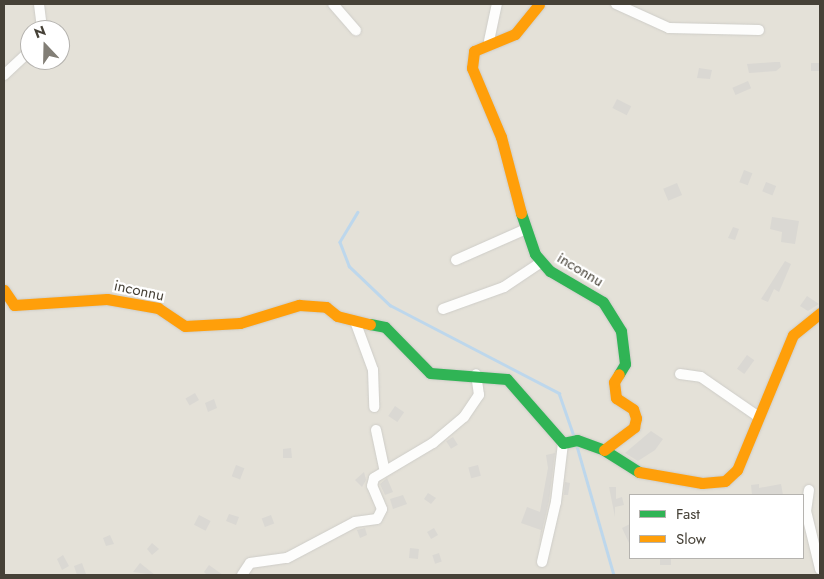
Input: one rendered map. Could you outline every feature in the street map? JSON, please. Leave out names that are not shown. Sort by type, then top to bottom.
[{"type":"street","points":[[39,4],[41,20]]},
{"type":"street","points":[[334,4],[356,30]]},
{"type":"street","points":[[497,4],[489,41],[515,34],[539,4]]},
{"type":"street","points":[[616,4],[669,28],[759,30]]},
{"type":"street","name":"inconnu","points":[[489,41],[474,50],[472,68],[501,137],[526,229],[540,263],[603,302],[621,331],[625,364],[614,382],[616,398],[633,409],[636,418],[634,427],[604,450]]},
{"type":"street","points":[[4,75],[20,60]]},
{"type":"street","points":[[456,260],[526,229]]},
{"type":"street","name":"inconnu","points":[[442,308],[504,287],[540,263]]},
{"type":"street","name":"inconnu","points":[[4,290],[14,305],[107,299],[158,308],[185,326],[196,327],[240,323],[299,305],[326,307],[355,321],[385,327],[430,373],[440,377],[476,374],[507,378],[569,442],[604,450],[638,472],[702,483],[725,481],[737,470],[756,415],[774,390],[793,335],[820,313]]},
{"type":"street","points":[[355,321],[373,370],[374,407]]},
{"type":"street","points":[[242,575],[250,563],[287,558],[355,522],[377,519],[382,509],[372,483],[384,469],[433,443],[464,417],[479,395],[476,374]]},
{"type":"street","points":[[680,374],[701,377],[756,415]]},
{"type":"street","points":[[376,430],[384,469]]},
{"type":"street","points":[[542,562],[569,442]]},
{"type":"street","points":[[809,490],[806,511],[820,569]]},
{"type":"shaded area","points":[[4,4],[820,4],[820,575],[4,575]]},
{"type":"building","points":[[780,62],[781,67],[776,71],[749,73],[747,64]]},
{"type":"building","points":[[811,63],[820,63],[820,71],[811,71]]},
{"type":"building","points":[[699,68],[712,70],[710,79],[697,78]]},
{"type":"building","points":[[748,81],[751,88],[735,95],[732,88]]},
{"type":"building","points":[[617,99],[631,106],[627,115],[612,108]]},
{"type":"building","points":[[744,170],[752,173],[748,185],[739,182]]},
{"type":"building","points":[[766,182],[776,186],[772,195],[762,191]]},
{"type":"building","points":[[677,183],[682,195],[668,201],[663,189]]},
{"type":"building","points":[[772,217],[799,221],[795,244],[781,242],[782,232],[770,229]]},
{"type":"building","points":[[733,227],[739,229],[735,240],[728,238]]},
{"type":"building","points":[[785,261],[791,264],[779,292],[774,289],[768,302],[761,299]]},
{"type":"building","points":[[807,296],[819,304],[808,311],[800,306]]},
{"type":"building","points":[[747,355],[754,360],[744,374],[737,369]]},
{"type":"building","points":[[195,393],[199,400],[189,405],[185,398]]},
{"type":"building","points":[[214,399],[217,408],[208,412],[205,403]]},
{"type":"building","points":[[395,406],[404,412],[397,422],[388,416]]},
{"type":"building","points":[[651,431],[663,439],[655,450],[638,461],[625,453]]},
{"type":"building","points":[[453,437],[458,445],[451,449],[446,441]]},
{"type":"building","points":[[291,448],[292,458],[283,458],[283,449]]},
{"type":"building","points":[[555,453],[549,501],[539,544],[541,530],[521,523],[527,507],[540,512],[548,468],[546,455]]},
{"type":"building","points":[[236,465],[244,468],[240,479],[232,476]]},
{"type":"building","points":[[478,465],[481,476],[471,478],[468,468]]},
{"type":"building","points":[[364,472],[366,480],[362,487],[355,480]]},
{"type":"building","points":[[387,478],[393,492],[385,495],[380,484]]},
{"type":"building","points":[[565,482],[570,483],[568,495],[564,495]]},
{"type":"building","points":[[759,484],[759,488],[781,484],[783,494],[752,494],[751,485]]},
{"type":"building","points":[[609,487],[616,487],[616,499],[622,497],[624,505],[615,507],[615,517]]},
{"type":"building","points":[[428,493],[436,498],[431,504],[424,499]]},
{"type":"building","points":[[403,495],[407,504],[393,509],[390,499]]},
{"type":"building","points":[[229,514],[239,517],[236,525],[226,521]]},
{"type":"building","points":[[199,515],[211,521],[206,531],[194,525]]},
{"type":"building","points":[[271,515],[274,523],[265,527],[262,519]]},
{"type":"building","points":[[629,524],[629,543],[622,528]]},
{"type":"building","points":[[365,528],[367,535],[360,538],[357,530]]},
{"type":"building","points":[[434,528],[438,535],[431,539],[427,532]]},
{"type":"building","points":[[110,535],[114,544],[106,546],[103,538]]},
{"type":"building","points":[[152,543],[159,549],[152,555],[147,549]]},
{"type":"building","points":[[410,548],[419,549],[418,559],[409,558]]},
{"type":"building","points":[[439,553],[442,562],[435,564],[432,555]]},
{"type":"building","points":[[63,555],[69,566],[62,570],[57,559]]},
{"type":"building","points":[[660,559],[671,559],[671,565],[660,565]]},
{"type":"building","points":[[82,563],[86,574],[77,575],[74,566]]},
{"type":"building","points":[[140,563],[155,575],[133,572]]},
{"type":"building","points":[[209,565],[223,575],[207,575],[204,572]]},
{"type":"waterway","points":[[358,212],[340,242],[349,266],[390,305],[559,393],[574,436]]},
{"type":"waterway","points":[[577,446],[614,575]]},
{"type":"traffic: fast","points":[[521,213],[535,254],[550,271],[603,302],[621,331],[625,364],[619,374]]},
{"type":"traffic: fast","points":[[370,324],[385,327],[430,373],[507,379],[563,443],[577,440],[604,450],[639,472]]},
{"type":"traffic: slow","points":[[521,213],[501,137],[472,68],[474,51],[515,34],[539,4]]},
{"type":"traffic: slow","points":[[4,290],[14,305],[107,299],[158,308],[185,326],[240,323],[299,305],[326,307],[337,316],[370,324]]},
{"type":"traffic: slow","points":[[639,472],[702,483],[725,481],[737,470],[793,335],[820,313]]},
{"type":"traffic: slow","points":[[604,450],[634,427],[636,418],[633,409],[616,398],[614,382],[619,374]]}]
